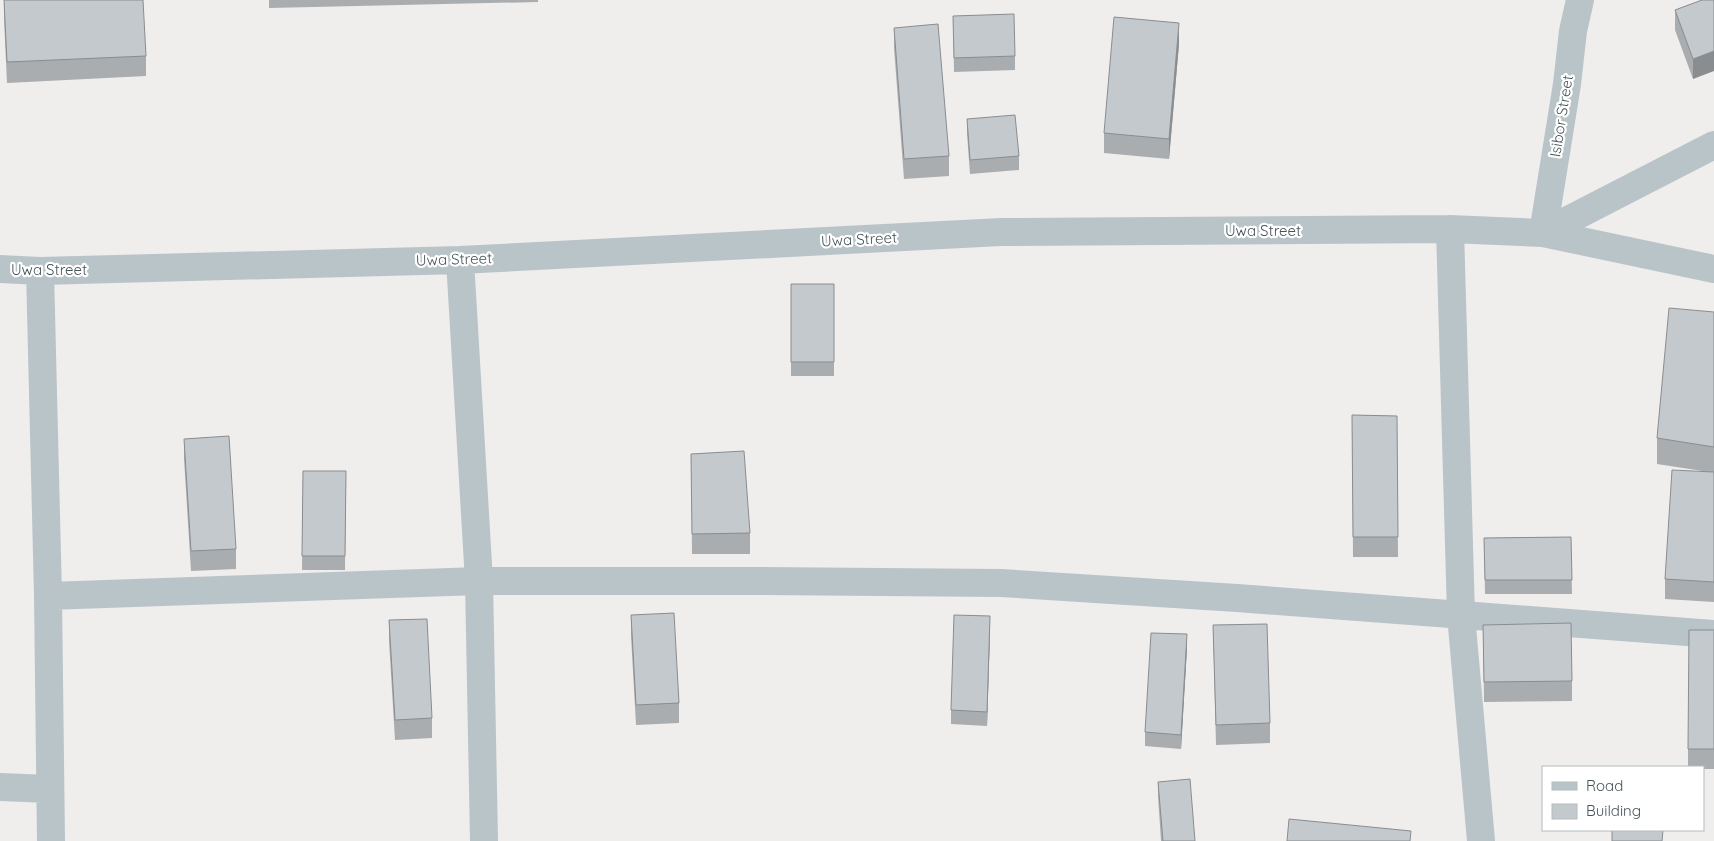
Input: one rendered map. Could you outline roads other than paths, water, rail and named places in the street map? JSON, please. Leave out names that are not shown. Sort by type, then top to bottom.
[{"type":"street","name":"Isibor Street","points":[[1543,232],[1567,84],[1572,31],[1580,0]]},
{"type":"street","points":[[1543,232],[1714,145]]},
{"type":"street","points":[[1450,229],[1461,615],[1481,841]]},
{"type":"street","name":"Uwa Street","points":[[0,269],[40,271],[460,260],[1001,232],[1450,229],[1543,232],[1714,269]]},
{"type":"street","points":[[460,260],[478,581],[484,841]]},
{"type":"street","points":[[40,271],[48,596],[51,841]]},
{"type":"street","points":[[48,596],[478,581],[1001,583],[1237,598],[1714,634]]},
{"type":"street","points":[[0,787],[50,789]]}]
